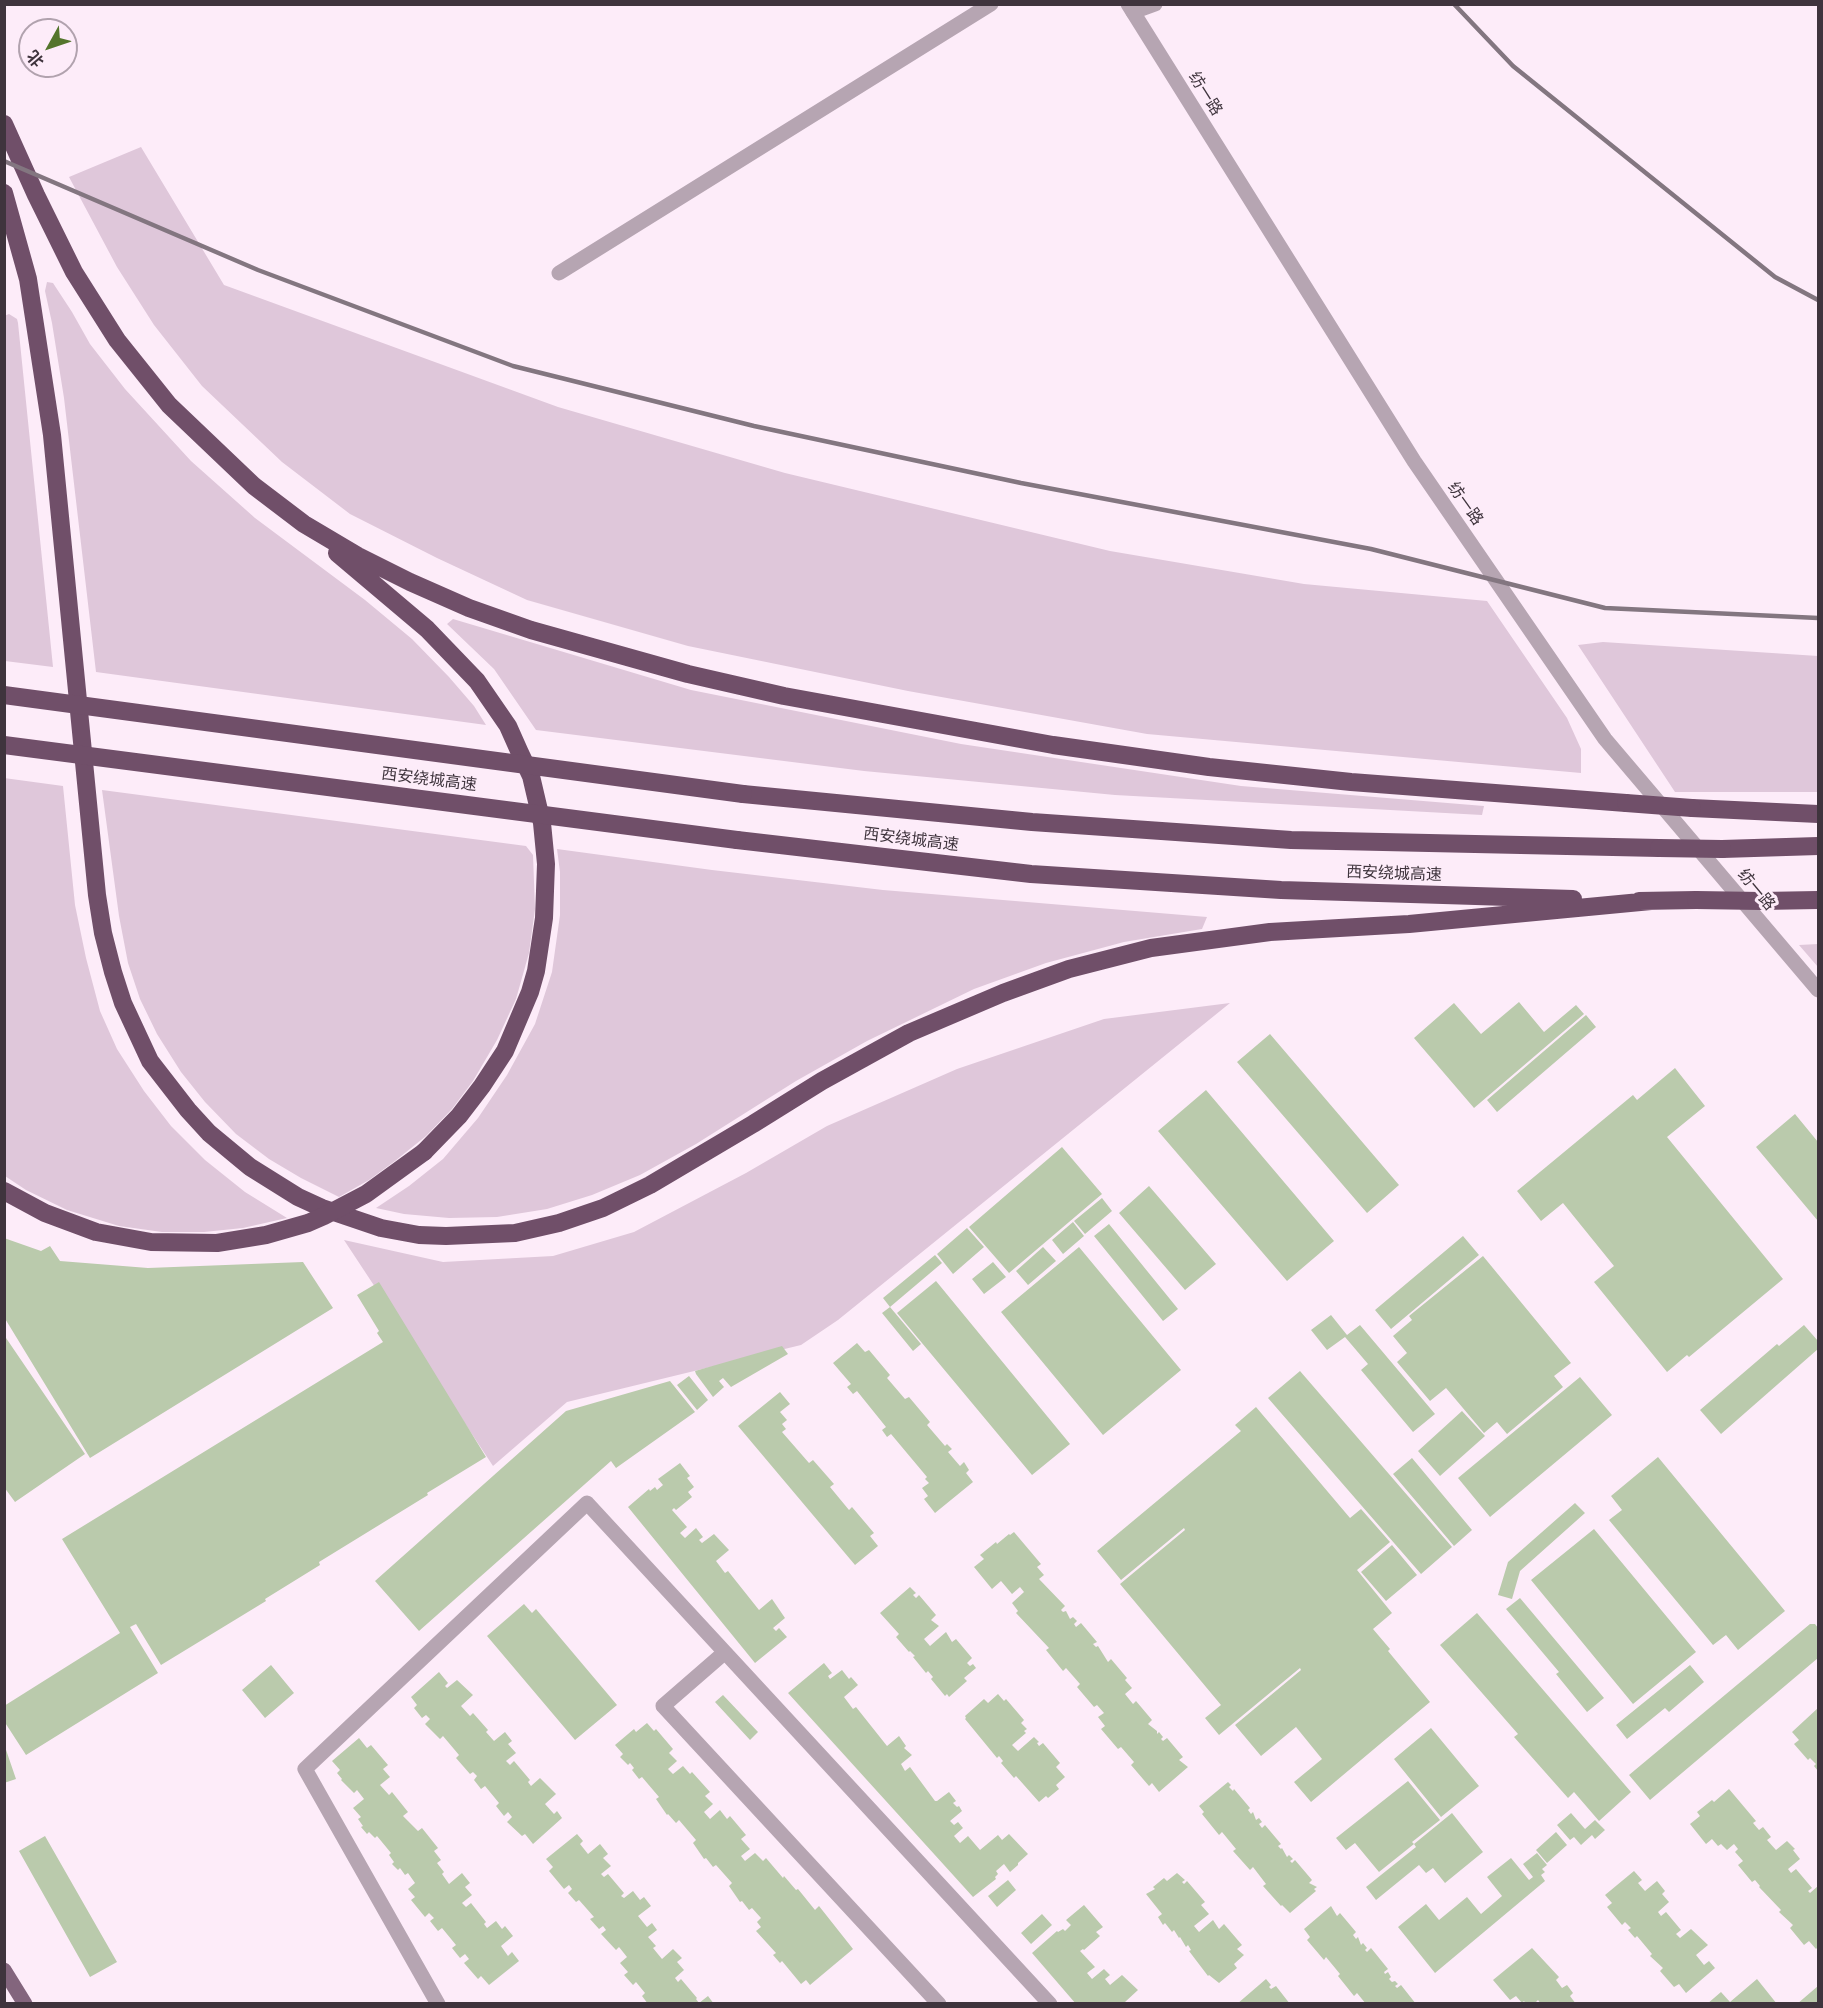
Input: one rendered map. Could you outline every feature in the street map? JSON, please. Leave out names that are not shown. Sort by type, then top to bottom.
[{"type":"highway","points":[[4,124],[74,272],[117,340],[169,405],[222,458],[254,486],[304,524],[427,629],[477,681],[508,726],[531,777],[544,842],[546,889],[539,955],[530,992],[505,1051],[459,1116],[424,1152],[366,1194],[308,1223],[266,1235],[217,1243],[160,1243],[96,1232],[45,1214],[4,1191]]},
{"type":"highway","points":[[4,193],[28,279],[52,435],[97,895],[103,933],[113,972],[123,1003],[150,1061],[188,1110],[218,1142],[250,1167],[298,1197],[322,1208],[381,1228],[419,1235],[515,1233],[559,1223],[603,1208],[650,1185],[822,1081],[909,1033],[1003,993],[1069,969],[1151,948],[1240,935],[1409,924],[1651,901]]},
{"type":"highway","points":[[304,524],[358,556],[469,608],[531,630],[688,674],[784,696],[1053,745],[1209,767],[1352,782],[1692,808],[1818,814]]},
{"type":"highway","name":"西安绕城高速","points":[[4,695],[743,794],[1032,822],[1291,840],[1722,849],[1818,846]]},
{"type":"highway","name":"西安绕城高速","points":[[4,745],[737,840],[1031,874],[1281,890],[1651,901],[1818,900]]},
{"type":"main road","points":[[4,1970],[25,2004]]},
{"type":"street","points":[[560,273],[991,4]]},
{"type":"street","points":[[1131,8],[1155,4]]},
{"type":"street","name":"纺一路","points":[[1131,8],[1414,461],[1605,739],[1818,990]]},
{"type":"street","points":[[438,2004],[305,1769],[587,1503],[1050,2004]]},
{"type":"street","points":[[724,1653],[663,1706],[939,2004]]},
{"type":"shaded area","points":[[141,147],[224,285],[558,407],[785,473],[1110,551],[1304,584],[1487,601],[1567,718],[1581,749],[1581,773],[1147,734],[908,691],[688,646],[527,600],[350,514],[282,462],[202,386],[154,325],[117,267],[69,177]]},
{"type":"shaded area","points":[[47,282],[53,283],[90,344],[125,389],[191,461],[255,518],[365,600],[412,639],[474,706],[486,725],[96,672],[64,398],[45,291]]},
{"type":"shaded area","points":[[9,314],[17,319],[18,323],[53,667],[5,661],[4,316]]},
{"type":"shaded area","points":[[453,619],[691,690],[961,744],[1241,786],[1484,806],[1482,815],[1115,795],[864,771],[536,730],[494,669],[447,624]]},
{"type":"shaded area","points":[[1603,642],[1818,656],[1818,792],[1675,792],[1578,645]]},
{"type":"shaded area","points":[[4,778],[63,786],[75,905],[100,1011],[117,1049],[144,1091],[171,1126],[205,1160],[245,1192],[287,1218],[243,1228],[204,1232],[162,1232],[119,1226],[67,1210],[26,1190],[5,1176]]},
{"type":"shaded area","points":[[102,790],[526,846],[533,855],[535,909],[529,953],[516,999],[497,1040],[473,1081],[452,1109],[426,1136],[369,1180],[339,1197],[269,1159],[236,1134],[205,1102],[181,1072],[157,1034],[140,999],[128,963],[119,916]]},
{"type":"shaded area","points":[[557,849],[883,890],[1207,917],[1202,929],[1124,942],[1046,963],[974,989],[867,1041],[640,1175],[592,1195],[547,1209],[497,1217],[449,1218],[404,1214],[376,1208],[443,1159],[478,1118],[507,1075],[535,1024],[552,972],[560,915],[560,872]]},
{"type":"shaded area","points":[[1818,944],[1818,967],[1799,945]]},
{"type":"shaded area","points":[[1230,1003],[838,1320],[801,1345],[567,1402],[493,1466],[344,1240],[443,1262],[553,1256],[634,1232],[746,1173],[827,1126],[957,1069],[1104,1019]]},
{"type":"building","points":[[1519,1002],[1544,1032],[1576,1005],[1584,1014],[1474,1108],[1414,1038],[1454,1003],[1481,1034]]},
{"type":"building","points":[[1586,1015],[1596,1027],[1497,1112],[1487,1100]]},
{"type":"building","points":[[1270,1034],[1399,1185],[1367,1213],[1237,1062]]},
{"type":"building","points":[[1675,1068],[1705,1106],[1667,1137],[1783,1279],[1689,1357],[1687,1355],[1667,1372],[1594,1282],[1614,1266],[1563,1203],[1541,1221],[1517,1191],[1633,1095],[1637,1100]]},
{"type":"building","points":[[1206,1090],[1334,1241],[1287,1281],[1158,1131]]},
{"type":"building","points":[[1795,1114],[1818,1142],[1818,1221],[1756,1147]]},
{"type":"building","points":[[1062,1147],[1102,1194],[1009,1273],[969,1227]]},
{"type":"building","points":[[1149,1186],[1216,1264],[1185,1290],[1119,1213]]},
{"type":"building","points":[[1102,1198],[1112,1211],[1085,1234],[1074,1221]]},
{"type":"building","points":[[1073,1222],[1084,1236],[1063,1254],[1052,1240]]},
{"type":"building","points":[[1109,1224],[1178,1309],[1163,1321],[1094,1236]]},
{"type":"building","points":[[967,1228],[984,1247],[953,1274],[937,1254]]},
{"type":"building","points":[[1463,1236],[1479,1255],[1391,1329],[1375,1310]]},
{"type":"building","points":[[4,1238],[41,1251],[50,1246],[60,1261],[148,1268],[303,1262],[333,1308],[90,1458],[4,1317]]},
{"type":"building","points":[[1043,1247],[1056,1261],[1028,1285],[1016,1271]]},
{"type":"building","points":[[1079,1247],[1181,1370],[1103,1435],[1001,1312]]},
{"type":"building","points":[[935,1255],[942,1263],[890,1307],[883,1298]]},
{"type":"building","points":[[1483,1256],[1571,1363],[1554,1376],[1563,1387],[1507,1434],[1497,1422],[1484,1433],[1446,1388],[1430,1401],[1397,1362],[1407,1353],[1393,1336],[1412,1320],[1409,1316]]},
{"type":"building","points":[[993,1262],[1006,1277],[984,1294],[972,1279]]},
{"type":"building","points":[[936,1281],[1070,1444],[1032,1475],[897,1313]]},
{"type":"building","points":[[379,1282],[486,1457],[319,1562],[320,1565],[265,1599],[266,1601],[161,1665],[136,1624],[130,1627],[158,1673],[26,1755],[4,1721],[4,1706],[120,1633],[62,1539],[383,1342],[377,1333],[379,1331],[357,1295]]},
{"type":"building","points":[[890,1307],[921,1344],[913,1351],[882,1313]]},
{"type":"building","points":[[1331,1315],[1347,1335],[1360,1325],[1435,1414],[1413,1432],[1361,1370],[1368,1364],[1345,1337],[1327,1350],[1311,1330]]},
{"type":"building","points":[[1804,1325],[1818,1341],[1818,1349],[1721,1434],[1700,1410],[1777,1344],[1779,1346]]},
{"type":"building","points":[[4,1335],[85,1454],[15,1502],[4,1487]]},
{"type":"building","points":[[857,1343],[865,1352],[869,1350],[890,1375],[887,1378],[905,1399],[909,1397],[930,1422],[927,1425],[945,1446],[947,1444],[952,1449],[948,1452],[960,1466],[964,1462],[969,1470],[966,1473],[973,1482],[935,1513],[924,1499],[928,1496],[922,1488],[929,1483],[925,1479],[927,1477],[891,1434],[887,1437],[882,1430],[886,1427],[857,1391],[853,1394],[847,1387],[851,1384],[833,1363]]},
{"type":"building","points":[[782,1346],[788,1354],[731,1387],[723,1378],[719,1381],[724,1387],[713,1397],[695,1371]]},
{"type":"building","points":[[1300,1371],[1452,1547],[1421,1574],[1268,1398]]},
{"type":"building","points":[[689,1376],[708,1400],[697,1410],[677,1385]]},
{"type":"building","points":[[1580,1377],[1612,1415],[1490,1517],[1458,1478]]},
{"type":"building","points":[[670,1381],[695,1412],[616,1468],[611,1461],[419,1631],[375,1581],[566,1411]]},
{"type":"building","points":[[780,1392],[790,1404],[780,1412],[787,1420],[782,1424],[786,1429],[782,1432],[809,1463],[813,1460],[834,1484],[830,1487],[849,1510],[852,1507],[874,1533],[870,1536],[878,1546],[855,1565],[738,1426]]},
{"type":"building","points":[[1256,1407],[1350,1518],[1361,1509],[1390,1542],[1357,1570],[1392,1613],[1373,1629],[1430,1702],[1311,1802],[1294,1782],[1322,1759],[1296,1727],[1261,1756],[1235,1725],[1301,1670],[1300,1668],[1219,1735],[1205,1718],[1221,1705],[1120,1584],[1185,1530],[1184,1528],[1121,1580],[1097,1551],[1241,1431],[1235,1425]]},
{"type":"building","points":[[1462,1411],[1485,1436],[1440,1476],[1418,1451]]},
{"type":"building","points":[[1658,1457],[1785,1611],[1738,1650],[1726,1635],[1713,1645],[1609,1520],[1622,1510],[1611,1496]]},
{"type":"building","points":[[1412,1458],[1472,1530],[1454,1546],[1393,1474]]},
{"type":"building","points":[[680,1463],[690,1476],[687,1478],[694,1487],[688,1492],[692,1497],[676,1510],[674,1508],[672,1510],[687,1527],[680,1533],[685,1538],[696,1528],[703,1537],[699,1540],[702,1543],[714,1534],[729,1550],[716,1561],[725,1573],[728,1571],[759,1610],[772,1599],[785,1618],[773,1628],[776,1631],[779,1628],[787,1637],[755,1663],[628,1507],[649,1489],[650,1491],[655,1487],[657,1490],[663,1485],[658,1479]]},
{"type":"building","points":[[1575,1503],[1585,1513],[1520,1571],[1512,1599],[1498,1595],[1508,1562]]},
{"type":"building","points":[[1594,1529],[1696,1652],[1633,1704],[1531,1580]]},
{"type":"building","points":[[1014,1532],[1041,1564],[1037,1567],[1044,1575],[1039,1579],[1065,1606],[1061,1610],[1066,1611],[1070,1619],[1073,1617],[1077,1621],[1074,1624],[1076,1627],[1081,1623],[1097,1642],[1093,1644],[1098,1646],[1108,1662],[1111,1659],[1127,1678],[1125,1680],[1132,1688],[1125,1694],[1133,1704],[1136,1701],[1152,1720],[1148,1724],[1157,1731],[1157,1734],[1159,1732],[1163,1737],[1161,1739],[1163,1741],[1167,1738],[1183,1757],[1179,1760],[1188,1767],[1159,1792],[1152,1783],[1149,1786],[1131,1765],[1134,1762],[1121,1747],[1118,1749],[1101,1729],[1105,1726],[1098,1717],[1104,1713],[1097,1705],[1094,1707],[1077,1687],[1080,1684],[1066,1668],[1063,1671],[1046,1650],[1049,1648],[1016,1613],[1018,1611],[1012,1603],[1024,1592],[1020,1587],[1012,1594],[1001,1581],[992,1589],[974,1567],[984,1559],[980,1555],[996,1542],[997,1544]]},
{"type":"building","points":[[1392,1545],[1417,1575],[1386,1601],[1361,1572]]},
{"type":"building","points":[[910,1587],[916,1593],[913,1595],[916,1598],[919,1595],[936,1615],[931,1620],[939,1626],[924,1639],[930,1646],[946,1632],[952,1642],[956,1639],[972,1658],[967,1663],[970,1666],[973,1664],[976,1668],[964,1678],[967,1681],[949,1697],[947,1694],[945,1696],[931,1679],[933,1677],[928,1671],[926,1673],[913,1657],[915,1656],[896,1637],[899,1634],[880,1613]]},
{"type":"building","points":[[1520,1598],[1604,1698],[1587,1712],[1556,1674],[1559,1672],[1506,1609]]},
{"type":"building","points":[[524,1604],[532,1613],[536,1609],[617,1705],[575,1740],[487,1636]]},
{"type":"building","points":[[1477,1613],[1631,1792],[1599,1821],[1574,1792],[1568,1798],[1514,1737],[1518,1734],[1440,1645]]},
{"type":"building","points":[[1810,1624],[1815,1624],[1818,1628],[1818,1658],[1650,1800],[1629,1775]]},
{"type":"building","points":[[824,1663],[832,1673],[828,1676],[830,1679],[842,1670],[858,1685],[844,1697],[853,1709],[856,1707],[887,1746],[899,1736],[906,1746],[904,1748],[912,1755],[901,1764],[905,1771],[910,1767],[935,1801],[949,1792],[956,1801],[953,1803],[962,1811],[950,1821],[954,1825],[958,1822],[963,1828],[954,1836],[960,1843],[968,1836],[980,1850],[998,1835],[1002,1840],[1009,1834],[1028,1854],[1018,1865],[1010,1872],[1004,1864],[996,1871],[998,1874],[996,1879],[973,1897],[788,1693]]},
{"type":"building","points":[[271,1665],[294,1693],[265,1718],[242,1690]]},
{"type":"building","points":[[1690,1665],[1704,1682],[1669,1712],[1665,1708],[1627,1739],[1616,1725]]},
{"type":"building","points":[[439,1672],[448,1683],[445,1686],[447,1688],[457,1680],[473,1695],[461,1706],[470,1716],[473,1713],[488,1730],[486,1732],[494,1741],[505,1732],[512,1741],[508,1744],[516,1753],[506,1761],[510,1765],[514,1761],[530,1780],[528,1782],[531,1786],[540,1778],[556,1794],[545,1804],[554,1814],[557,1811],[562,1818],[533,1844],[525,1834],[522,1836],[507,1822],[512,1817],[508,1812],[504,1816],[496,1806],[499,1803],[485,1786],[481,1789],[474,1780],[477,1776],[473,1772],[470,1774],[456,1758],[459,1755],[443,1736],[440,1739],[425,1724],[430,1719],[426,1715],[422,1718],[414,1708],[417,1705],[411,1697]]},
{"type":"building","points":[[998,1694],[1004,1701],[1006,1699],[1024,1720],[1021,1723],[1027,1729],[1024,1731],[1026,1733],[1012,1745],[1018,1751],[1034,1737],[1039,1742],[1037,1743],[1039,1746],[1043,1743],[1060,1763],[1056,1767],[1065,1777],[1056,1785],[1059,1789],[1039,1802],[1016,1776],[1014,1778],[1001,1763],[1003,1761],[999,1756],[997,1758],[965,1719],[965,1716],[984,1699],[988,1703]]},
{"type":"building","points":[[723,1695],[758,1732],[750,1740],[715,1702]]},
{"type":"building","points":[[1818,1708],[1818,1771],[1814,1766],[1816,1764],[1810,1758],[1808,1760],[1794,1744],[1799,1740],[1792,1732]]},
{"type":"building","points":[[647,1723],[654,1731],[656,1729],[673,1749],[669,1753],[677,1761],[668,1769],[673,1774],[683,1766],[690,1774],[692,1772],[710,1792],[705,1796],[713,1804],[704,1812],[710,1819],[720,1810],[727,1819],[730,1816],[746,1835],[741,1839],[750,1849],[741,1856],[745,1861],[755,1853],[763,1861],[766,1858],[783,1878],[784,1876],[796,1890],[798,1889],[815,1910],[819,1906],[853,1949],[810,1985],[806,1980],[801,1984],[782,1961],[780,1963],[773,1955],[776,1953],[756,1931],[761,1927],[757,1922],[761,1918],[752,1908],[749,1910],[742,1901],[740,1902],[729,1886],[732,1883],[716,1865],[713,1867],[706,1858],[704,1859],[693,1843],[696,1840],[679,1820],[676,1823],[667,1815],[656,1799],[659,1797],[642,1777],[639,1779],[630,1763],[628,1765],[620,1757],[623,1754],[615,1745],[634,1729],[636,1732]]},
{"type":"building","points":[[1431,1728],[1479,1786],[1441,1817],[1394,1759]]},
{"type":"building","points":[[359,1738],[367,1748],[371,1745],[388,1765],[383,1769],[390,1777],[380,1785],[389,1795],[392,1792],[408,1812],[403,1816],[418,1831],[422,1828],[438,1848],[434,1851],[441,1860],[437,1863],[449,1884],[462,1873],[470,1883],[465,1887],[472,1895],[462,1903],[466,1907],[471,1903],[486,1922],[484,1924],[487,1928],[496,1921],[502,1929],[505,1926],[513,1936],[501,1946],[508,1956],[512,1952],[519,1961],[489,1985],[481,1976],[478,1979],[464,1963],[469,1959],[465,1954],[460,1958],[452,1948],[456,1945],[442,1928],[438,1931],[430,1921],[434,1918],[429,1913],[425,1917],[411,1900],[415,1897],[408,1889],[415,1883],[408,1873],[405,1875],[400,1868],[398,1870],[392,1864],[394,1862],[389,1855],[391,1853],[377,1836],[375,1838],[369,1832],[367,1834],[361,1827],[363,1826],[358,1819],[361,1817],[353,1808],[364,1799],[357,1790],[354,1793],[341,1780],[337,1773],[340,1770],[332,1761]]},
{"type":"building","points":[[4,1744],[16,1779],[4,1783]]},
{"type":"building","points":[[1408,1781],[1440,1820],[1379,1872],[1355,1843],[1346,1850],[1336,1838]]},
{"type":"building","points":[[1228,1782],[1231,1785],[1229,1787],[1233,1791],[1234,1789],[1250,1808],[1248,1810],[1251,1814],[1253,1812],[1256,1820],[1259,1818],[1262,1822],[1259,1824],[1262,1828],[1265,1825],[1281,1844],[1278,1846],[1282,1848],[1287,1857],[1289,1855],[1293,1859],[1290,1861],[1292,1863],[1295,1860],[1312,1880],[1309,1883],[1317,1887],[1314,1889],[1316,1891],[1290,1913],[1263,1886],[1266,1884],[1253,1867],[1250,1870],[1233,1851],[1236,1849],[1222,1832],[1219,1835],[1202,1814],[1204,1812],[1199,1806]]},
{"type":"building","points":[[1729,1789],[1756,1821],[1753,1823],[1759,1830],[1763,1827],[1771,1837],[1767,1840],[1776,1850],[1787,1841],[1795,1849],[1793,1850],[1800,1859],[1788,1869],[1791,1873],[1796,1869],[1812,1888],[1808,1891],[1810,1893],[1818,1886],[1818,1947],[1816,1949],[1809,1941],[1804,1945],[1790,1928],[1793,1925],[1779,1912],[1781,1910],[1755,1880],[1752,1882],[1738,1865],[1743,1861],[1735,1852],[1738,1849],[1734,1844],[1727,1850],[1721,1844],[1718,1846],[1712,1839],[1706,1844],[1690,1824],[1700,1816],[1697,1812],[1712,1800],[1714,1802]]},
{"type":"building","points":[[1452,1813],[1483,1852],[1445,1883],[1433,1868],[1426,1873],[1419,1865],[1376,1900],[1366,1887],[1416,1847],[1414,1844]]},
{"type":"building","points":[[1571,1813],[1585,1829],[1595,1820],[1605,1830],[1595,1839],[1592,1835],[1581,1845],[1574,1837],[1570,1840],[1557,1825]]},
{"type":"building","points":[[1556,1832],[1567,1845],[1547,1863],[1536,1850]]},
{"type":"building","points":[[577,1834],[583,1841],[580,1844],[588,1854],[600,1844],[608,1854],[603,1858],[611,1866],[601,1874],[604,1877],[608,1874],[624,1893],[621,1896],[624,1898],[633,1891],[640,1900],[644,1897],[651,1906],[638,1916],[647,1927],[652,1923],[657,1930],[648,1937],[656,1946],[653,1948],[662,1959],[673,1949],[682,1958],[677,1962],[684,1970],[675,1978],[678,1982],[681,1979],[699,2003],[708,1996],[714,2004],[648,2004],[642,1996],[645,1993],[636,1982],[633,1985],[624,1975],[628,1972],[620,1963],[627,1957],[619,1947],[616,1950],[601,1934],[606,1930],[603,1926],[599,1929],[590,1919],[594,1917],[579,1900],[576,1902],[568,1893],[572,1889],[569,1885],[564,1889],[549,1871],[553,1867],[546,1859]]},
{"type":"building","points":[[45,1836],[117,1962],[90,1977],[19,1851]]},
{"type":"building","points":[[1537,1853],[1547,1865],[1542,1869],[1545,1872],[1541,1875],[1545,1881],[1435,1973],[1398,1927],[1426,1904],[1439,1920],[1467,1897],[1481,1914],[1502,1896],[1487,1877],[1511,1858],[1529,1880],[1533,1877],[1523,1864]]},
{"type":"building","points":[[1634,1871],[1642,1880],[1638,1883],[1645,1891],[1657,1881],[1665,1891],[1662,1894],[1669,1902],[1658,1912],[1661,1916],[1666,1912],[1681,1930],[1676,1934],[1680,1938],[1691,1929],[1708,1945],[1696,1955],[1704,1965],[1709,1961],[1715,1968],[1686,1993],[1679,1984],[1674,1987],[1660,1971],[1663,1968],[1650,1956],[1652,1954],[1637,1936],[1635,1938],[1628,1930],[1631,1928],[1625,1922],[1622,1925],[1607,1907],[1612,1903],[1605,1895]]},
{"type":"building","points":[[1177,1873],[1185,1880],[1182,1882],[1184,1884],[1187,1881],[1205,1902],[1201,1905],[1209,1914],[1194,1926],[1199,1932],[1213,1920],[1219,1929],[1224,1924],[1242,1945],[1237,1949],[1244,1955],[1234,1964],[1237,1968],[1219,1983],[1208,1976],[1189,1951],[1191,1950],[1188,1945],[1186,1947],[1174,1930],[1172,1932],[1165,1923],[1163,1925],[1158,1917],[1162,1914],[1146,1894],[1155,1889],[1153,1887],[1164,1878],[1167,1881]]},
{"type":"building","points":[[1008,1880],[1016,1890],[997,1907],[988,1896]]},
{"type":"building","points":[[1084,1905],[1103,1927],[1096,1932],[1100,1936],[1080,1951],[1095,1967],[1087,1973],[1092,1979],[1104,1969],[1110,1975],[1105,1979],[1110,1985],[1122,1975],[1138,1990],[1125,2002],[1126,2004],[1076,2004],[1032,1953],[1057,1931],[1063,1929],[1065,1931],[1071,1925],[1066,1920]]},
{"type":"building","points":[[1331,1906],[1337,1916],[1340,1913],[1356,1932],[1353,1935],[1356,1939],[1358,1937],[1361,1945],[1363,1943],[1367,1948],[1365,1950],[1367,1952],[1371,1948],[1388,1969],[1384,1972],[1385,1974],[1388,1972],[1391,1977],[1389,1979],[1398,1984],[1395,1986],[1397,1988],[1401,1985],[1416,2004],[1366,2004],[1357,1993],[1354,1996],[1326,1957],[1324,1960],[1307,1940],[1310,1937],[1304,1929]]},
{"type":"building","points":[[1042,1914],[1052,1925],[1031,1944],[1021,1933]]},
{"type":"building","points":[[1532,1948],[1559,1977],[1556,1980],[1562,1988],[1567,1985],[1573,1993],[1570,1996],[1576,2004],[1541,2004],[1538,2000],[1534,2004],[1526,2004],[1516,1996],[1510,2000],[1493,1980]]},
{"type":"building","points":[[1266,1979],[1271,1985],[1269,1987],[1271,1989],[1276,1986],[1290,2004],[1237,2004]]},
{"type":"building","points":[[1757,1979],[1777,2004],[1707,2004],[1721,1992],[1730,2002]]},
{"type":"building","points":[[1818,1986],[1818,2004],[1797,2004]]},
{"type":"railway","points":[[1454,4],[1513,66],[1775,277],[1818,300]]},
{"type":"railway","points":[[4,161],[258,270],[513,366],[754,426],[1021,483],[1371,549],[1605,608],[1818,618]]}]
